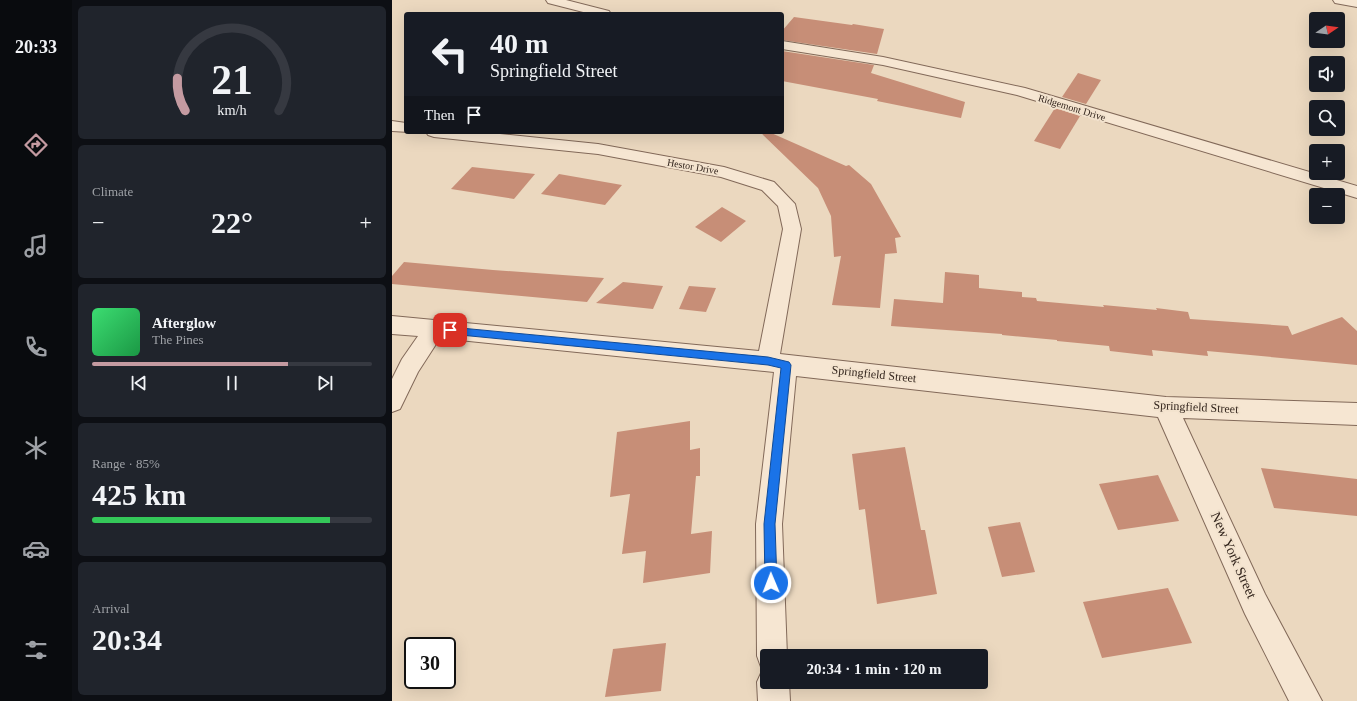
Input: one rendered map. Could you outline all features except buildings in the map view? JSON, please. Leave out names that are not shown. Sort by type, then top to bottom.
[{"type":"street","points":[[552,0],[597,12]]},
{"type":"street","points":[[1339,0],[1357,3]]},
{"type":"street","name":"Ridgemont Drive","points":[[784,45],[883,61],[1020,91],[1357,192]]},
{"type":"street","points":[[392,126],[404,128]]},
{"type":"street","name":"Hestor Drive","points":[[453,134],[598,149],[724,172],[768,186],[786,204],[792,229],[777,363],[769,524],[772,649]]},
{"type":"street","name":"Springfield Street","points":[[392,325],[777,363],[1166,407],[1357,414]]},
{"type":"street","points":[[392,402],[410,366],[435,329]]},
{"type":"street","name":"New York Street","points":[[1166,407],[1255,604],[1306,701]]},
{"type":"street","points":[[773,689],[774,701]]},
{"type":"route","points":[[450,330],[768,361],[786,365],[769,524],[771,583]]}]
